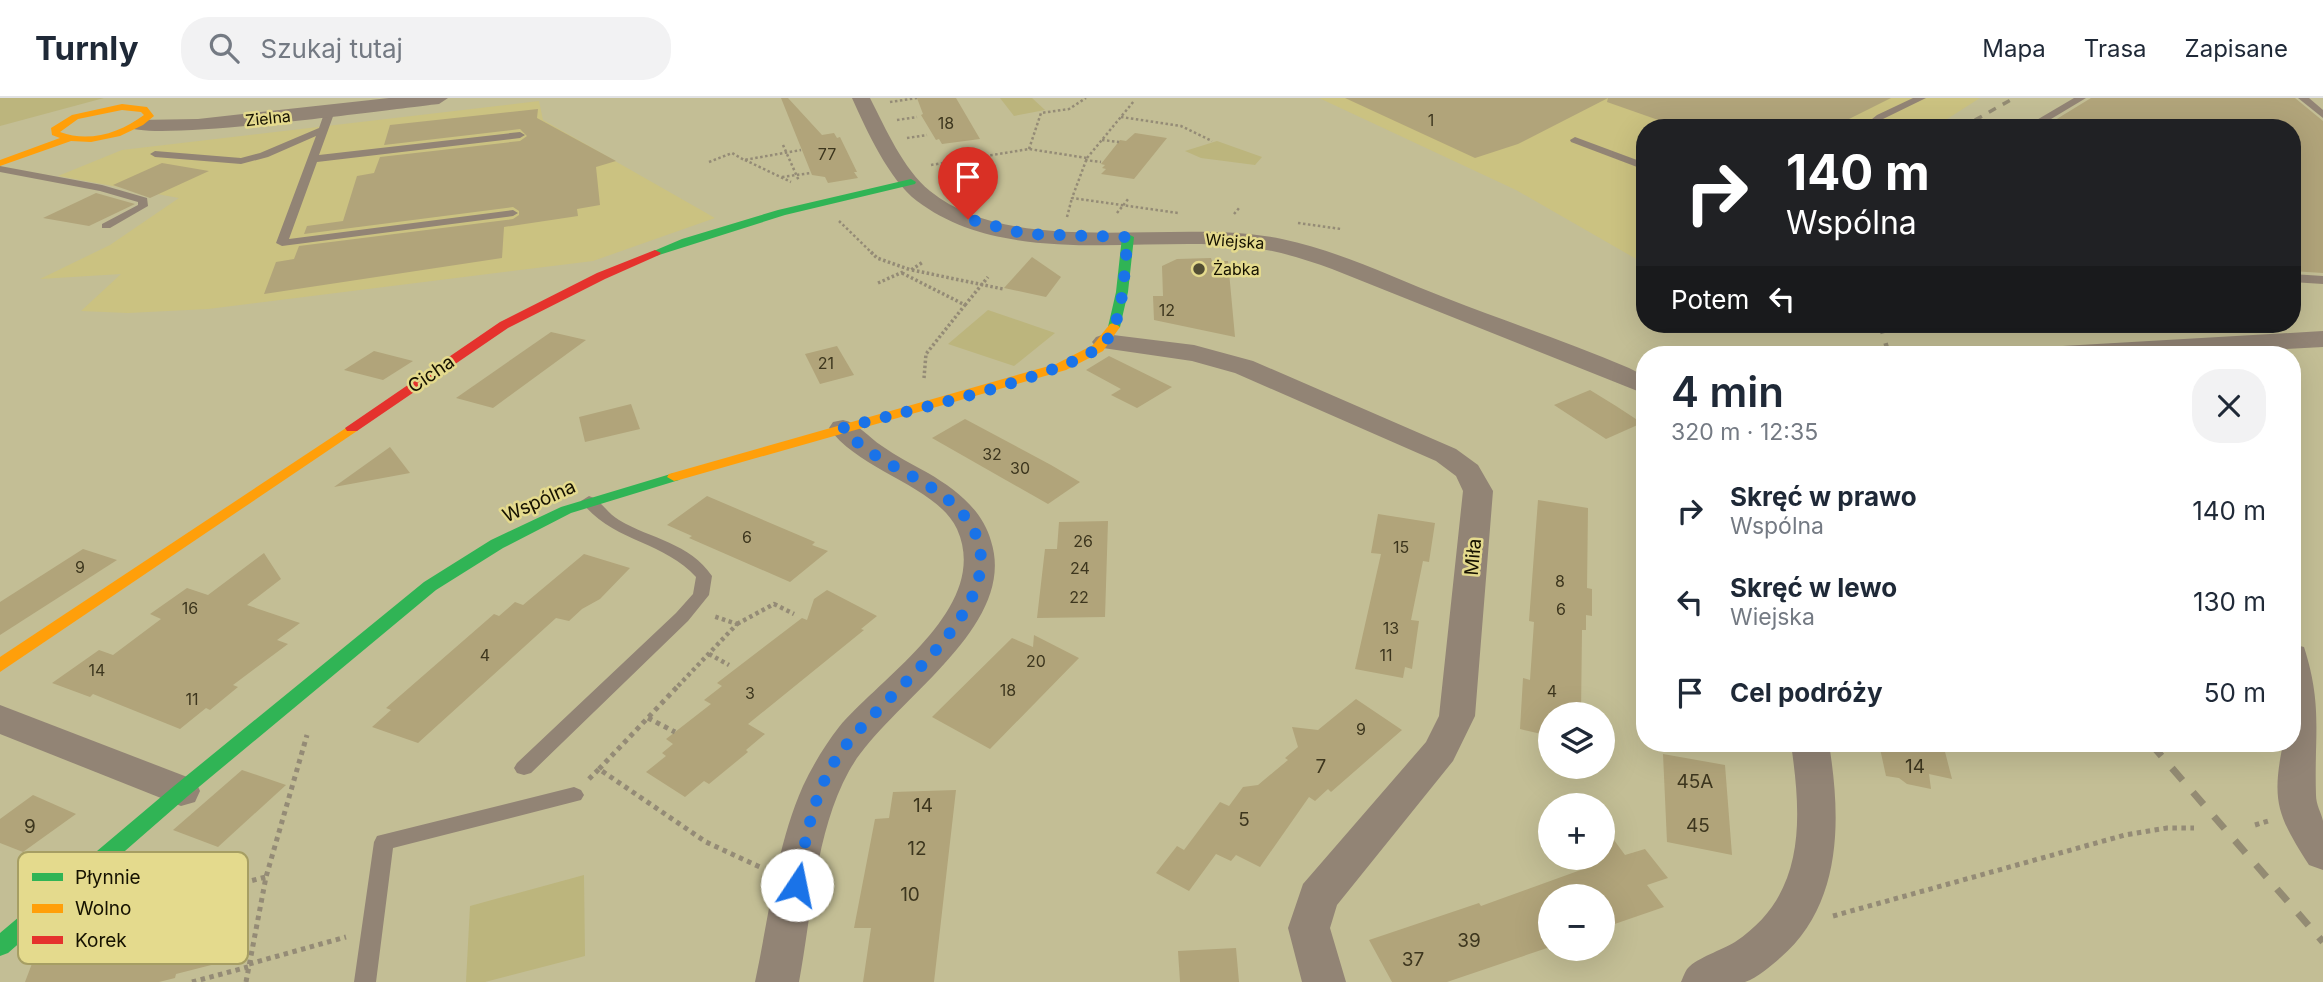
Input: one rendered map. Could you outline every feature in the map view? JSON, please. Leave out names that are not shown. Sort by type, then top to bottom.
[{"type":"street","points":[[0,166],[68,139],[111,135],[158,98]]},
{"type":"street","name":"Wiejska","points":[[861,98],[907,176],[936,206],[984,225],[1037,235],[1250,240],[1305,251],[1575,354],[1636,382]]},
{"type":"street","name":"Zielna","points":[[137,117],[198,125],[327,120],[427,99]]},
{"type":"street","points":[[68,139],[55,133],[64,122],[90,112],[137,117]]},
{"type":"street","name":"Cicha","points":[[0,666],[504,324],[551,298],[600,274],[726,227],[854,194],[907,176]]},
{"type":"street","points":[[1105,342],[1118,314],[1128,237]]},
{"type":"street","points":[[2201,346],[2323,339]]},
{"type":"street","name":"Wspólna","points":[[110,852],[430,586],[531,526],[637,485],[1045,372],[1081,358],[1105,342]]},
{"type":"street","name":"Miła","points":[[1105,342],[1194,353],[1279,380],[1446,455],[1468,471],[1478,491],[1457,716],[1440,751],[1318,897],[1309,928],[1324,982]]},
{"type":"street","points":[[777,982],[814,807],[835,761],[859,728],[963,615],[976,592],[981,569],[976,537],[958,509],[939,494],[855,443],[843,428]]},
{"type":"street","points":[[2301,665],[2313,676],[2320,690],[2321,706],[2299,773],[2295,795],[2300,816],[2323,853]]},
{"type":"street","points":[[0,719],[181,791]]},
{"type":"street","points":[[1703,982],[1764,945],[1778,933],[1807,883],[1817,841],[1818,793],[1811,752]]},
{"type":"street","name":"Wspólna","points":[[0,946],[18,931]]},
{"type":"lane","points":[[1877,119],[1920,98]]},
{"type":"lane","points":[[2044,119],[2081,98]]},
{"type":"lane","points":[[2303,98],[2323,115]]},
{"type":"lane","points":[[155,154],[241,161],[264,156],[327,120]]},
{"type":"lane","points":[[327,120],[282,243],[513,213]]},
{"type":"lane","points":[[314,159],[520,135]]},
{"type":"lane","points":[[1575,140],[1636,164]]},
{"type":"lane","points":[[0,166],[102,188],[143,200],[143,206],[106,226]]},
{"type":"lane","points":[[2301,279],[2323,280]]},
{"type":"lane","points":[[524,768],[701,595],[704,576],[697,566],[679,552],[597,515],[589,502]]},
{"type":"lane","points":[[365,982],[384,842],[573,795]]},
{"type":"path","points":[[888,102],[917,98]]},
{"type":"path","points":[[1029,149],[1041,113],[1069,109],[1086,98]]},
{"type":"path","points":[[1135,101],[1086,159],[1072,198],[1184,214]]},
{"type":"path","points":[[1121,117],[1181,126],[1212,141]]},
{"type":"path","points":[[1102,140],[1119,142]]},
{"type":"path","points":[[1003,147],[1007,153]]},
{"type":"path","points":[[907,176],[1029,149],[1101,162]]},
{"type":"path","points":[[744,160],[801,150]]},
{"type":"path","points":[[709,162],[732,153],[801,187]]},
{"type":"path","points":[[781,177],[811,173]]},
{"type":"path","points":[[1123,205],[1129,198]]},
{"type":"path","points":[[1176,212],[1180,207]]},
{"type":"path","points":[[1234,214],[1240,207]]},
{"type":"path","points":[[1221,214],[1246,216]]},
{"type":"path","points":[[834,216],[861,246],[877,258],[911,270],[1003,289]]},
{"type":"path","points":[[1296,216],[1292,222],[1341,229]]},
{"type":"path","points":[[878,283],[911,270],[923,262]]},
{"type":"path","points":[[902,273],[965,305]]},
{"type":"path","points":[[938,402],[926,388],[926,354],[988,277]]},
{"type":"path","points":[[573,795],[737,624],[774,604],[794,614]]},
{"type":"path","points":[[690,608],[737,624]]},
{"type":"path","points":[[709,654],[729,665]]},
{"type":"path","points":[[246,982],[266,877],[307,737],[303,691]]},
{"type":"path","points":[[648,718],[675,732]]},
{"type":"path","points":[[599,769],[706,842],[797,885]]},
{"type":"path","points":[[1794,907],[1819,921],[2125,835],[2166,828],[2194,828]]},
{"type":"path","points":[[248,882],[266,877]]},
{"type":"path","points":[[192,982],[372,930]]},
{"type":"shaded area","points":[[0,98],[104,98],[0,126]]},
{"type":"shaded area","points":[[1000,98],[1032,98],[1045,110],[1014,116]]},
{"type":"shaded area","points":[[1319,98],[1980,98],[1947,119],[1636,119],[1636,259],[1516,190]]},
{"type":"shaded area","points":[[539,101],[543,120],[715,218],[593,261],[208,309],[128,313],[81,311],[121,274],[40,279],[110,245],[179,198],[58,176],[122,150]]},
{"type":"shaded area","points":[[1217,141],[1262,157],[1255,165],[1201,158],[1185,151]]},
{"type":"shaded area","points":[[988,310],[1055,333],[1014,366],[948,344]]},
{"type":"shaded area","points":[[584,875],[585,956],[485,982],[466,982],[470,906]]},
{"type":"building","points":[[781,98],[788,98],[822,135],[834,133],[837,138],[840,137],[858,178],[828,183],[825,177],[812,175]]},
{"type":"building","points":[[917,98],[956,98],[980,139],[942,144],[939,139],[936,140],[921,115],[923,114]]},
{"type":"building","points":[[1345,98],[1608,98],[1518,144],[1475,158]]},
{"type":"building","points":[[1608,98],[1891,98],[1849,119],[1655,119],[1607,102]]},
{"type":"building","points":[[2091,98],[2295,98],[2323,121],[2323,273],[2301,272],[2301,119],[2057,119]]},
{"type":"building","points":[[538,109],[537,118],[616,161],[596,167],[600,205],[577,209],[578,216],[504,227],[502,258],[264,294],[276,262],[294,259],[299,246],[513,219],[519,215],[519,211],[513,207],[304,234],[307,226],[343,221],[357,176],[374,173],[380,157],[520,141],[527,136],[520,129],[384,145],[390,125]]},
{"type":"building","points":[[1135,133],[1167,138],[1134,179],[1101,174],[1106,169],[1102,168],[1105,165],[1101,164],[1120,140],[1126,141]]},
{"type":"building","points":[[162,163],[209,171],[150,198],[113,185]]},
{"type":"building","points":[[96,193],[135,204],[89,226],[43,218]]},
{"type":"building","points":[[1032,257],[1061,277],[1046,297],[1004,288]]},
{"type":"building","points":[[1211,258],[1212,261],[1228,261],[1235,337],[1154,320],[1153,296],[1163,296],[1162,266],[1177,259]]},
{"type":"building","points":[[551,332],[586,340],[493,408],[456,398]]},
{"type":"building","points":[[837,346],[854,375],[820,384],[805,354]]},
{"type":"building","points":[[374,351],[413,361],[383,380],[344,370]]},
{"type":"building","points":[[1109,356],[1172,387],[1137,408],[1111,395],[1121,389],[1086,370]]},
{"type":"building","points":[[1590,390],[1636,419],[1636,426],[1606,439],[1554,405]]},
{"type":"building","points":[[631,404],[640,429],[585,442],[579,417]]},
{"type":"building","points":[[965,419],[1080,482],[1048,504],[932,438]]},
{"type":"building","points":[[390,447],[410,473],[334,487]]},
{"type":"building","points":[[707,496],[815,542],[812,545],[828,551],[790,582],[689,538],[692,536],[667,525]]},
{"type":"building","points":[[1538,500],[1588,508],[1587,588],[1592,589],[1592,616],[1586,615],[1586,630],[1582,630],[1581,702],[1538,702],[1538,733],[1520,729],[1523,678],[1530,680],[1534,622],[1529,621]]},
{"type":"building","points":[[1378,514],[1435,523],[1429,562],[1423,561],[1411,620],[1419,621],[1412,669],[1405,667],[1403,678],[1355,669],[1381,554],[1371,553]]},
{"type":"building","points":[[1108,521],[1105,617],[1037,618],[1045,549],[1057,549],[1059,522]]},
{"type":"building","points":[[83,549],[117,560],[0,635],[0,602]]},
{"type":"building","points":[[264,553],[281,579],[247,605],[300,623],[277,640],[288,644],[233,685],[238,687],[210,710],[206,708],[180,729],[93,694],[90,697],[52,683],[99,650],[113,655],[161,619],[150,614],[187,588],[208,595]]},
{"type":"building","points":[[584,554],[630,568],[600,599],[582,609],[569,621],[556,618],[418,743],[372,727],[391,710],[386,708],[494,614],[499,616],[515,602],[523,605]]},
{"type":"building","points":[[827,590],[877,616],[861,629],[864,630],[748,724],[765,734],[746,750],[748,752],[709,784],[704,781],[685,797],[646,772],[666,756],[662,753],[673,744],[666,739],[711,704],[704,700],[722,686],[717,683],[802,618],[807,620],[814,599]]},
{"type":"building","points":[[1034,635],[1079,658],[990,749],[932,717],[1012,638],[1033,647]]},
{"type":"building","points":[[1356,699],[1402,730],[1331,792],[1328,789],[1315,801],[1309,797],[1260,867],[1236,855],[1231,861],[1216,854],[1189,891],[1156,873],[1177,846],[1184,850],[1220,802],[1229,806],[1243,787],[1258,785],[1288,760],[1285,758],[1298,747],[1292,727],[1318,730]]},
{"type":"building","points":[[1881,752],[1945,752],[1952,779],[1929,774],[1931,789],[1886,776]]},
{"type":"building","points":[[1663,754],[1725,765],[1732,855],[1667,842]]},
{"type":"building","points":[[242,770],[286,785],[218,847],[173,830]]},
{"type":"building","points":[[956,790],[934,982],[863,982],[871,928],[854,928],[875,819],[889,818],[893,792]]},
{"type":"building","points":[[33,795],[76,814],[23,852],[0,843],[0,819]]},
{"type":"building","points":[[1615,841],[1625,855],[1645,849],[1668,878],[1647,885],[1664,907],[1615,924],[1615,884],[1542,884],[1581,870],[1615,870]]},
{"type":"building","points":[[1538,885],[1538,951],[1447,982],[1392,982],[1369,940],[1479,903],[1481,906]]},
{"type":"building","points":[[1236,948],[1239,982],[1180,982],[1178,951]]},
{"type":"building","points":[[32,964],[215,964],[176,974],[175,978],[159,982],[25,982]]},
{"type":"railway","points":[[1977,119],[2014,98]]},
{"type":"railway","points":[[1883,333],[1886,346]]},
{"type":"railway","points":[[2158,752],[2323,942]]},
{"type":"traffic: fast","points":[[655,253],[782,212],[911,182]]},
{"type":"traffic: fast","points":[[1114,327],[1122,292],[1128,237]]},
{"type":"traffic: fast","points":[[110,852],[430,586],[497,544],[566,510],[674,477]]},
{"type":"traffic: fast","points":[[0,946],[18,931]]},
{"type":"traffic: slow","points":[[122,107],[144,109],[149,116],[129,129],[104,138],[78,139],[55,133],[56,128],[75,117],[122,107]]},
{"type":"traffic: slow","points":[[0,163],[68,139]]},
{"type":"traffic: slow","points":[[674,477],[1061,367],[1098,348],[1114,327]]},
{"type":"traffic: slow","points":[[0,666],[352,428]]},
{"type":"traffic: jam","points":[[352,428],[504,325],[601,276],[655,253]]},
{"type":"place","name":"Żabka","points":[[1199,269]]},
{"type":"route","points":[[797,885],[814,807],[835,761],[859,728],[954,627],[976,592],[981,569],[980,547],[972,527],[958,509],[939,494],[855,443],[843,428],[1032,376],[1069,363],[1105,342],[1117,321],[1128,237],[1025,234],[968,219]]}]
